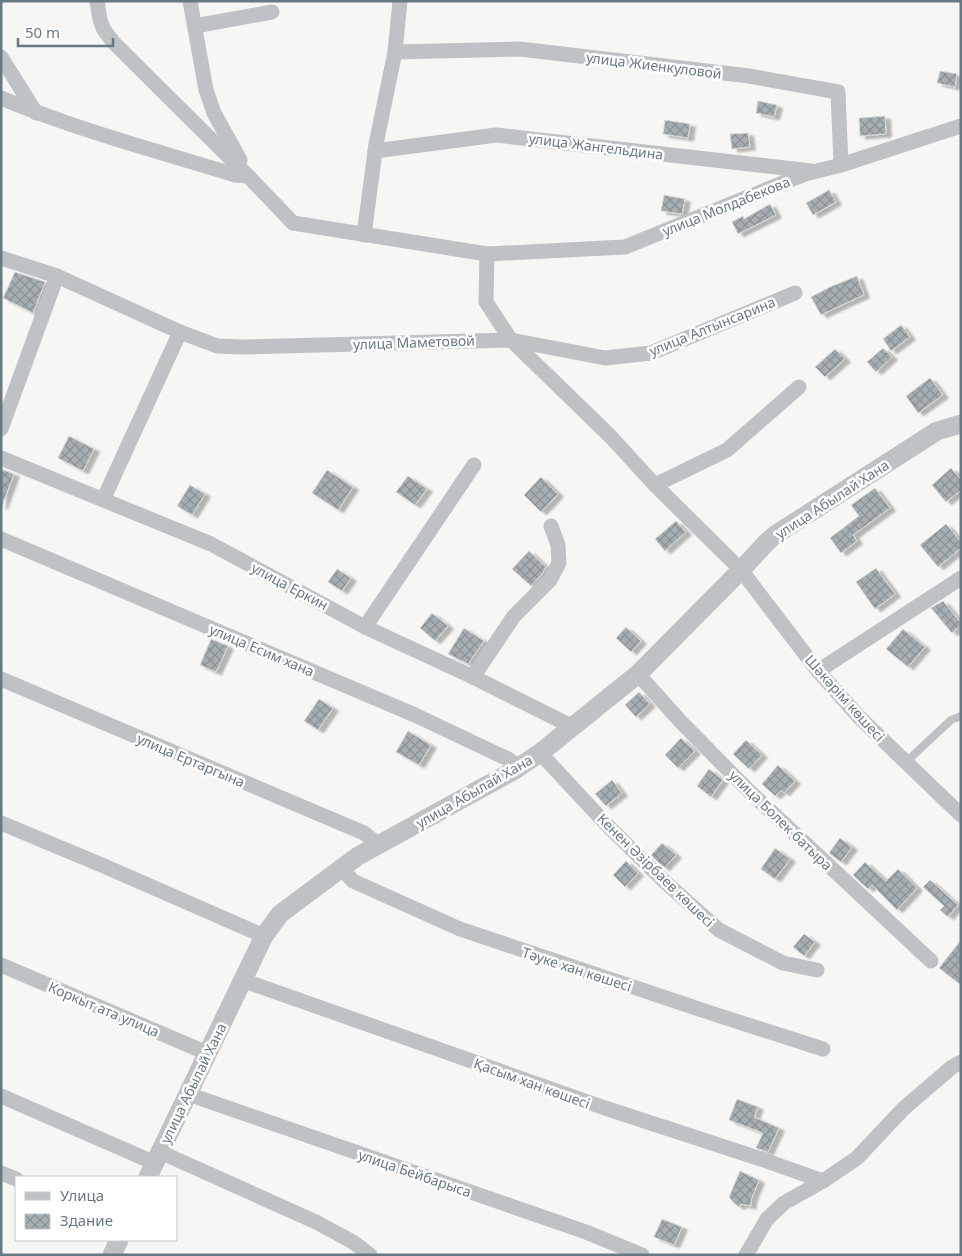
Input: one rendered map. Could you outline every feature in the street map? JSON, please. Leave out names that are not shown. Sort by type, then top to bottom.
[{"type":"street","points":[[97,1],[100,20],[104,30],[114,44],[248,176]]},
{"type":"street","points":[[190,1],[204,82],[214,113],[248,176]]},
{"type":"street","points":[[364,235],[375,151],[395,52],[400,1]]},
{"type":"street","points":[[195,26],[272,12]]},
{"type":"street","name":"улица Жиенкуловой","points":[[395,52],[520,48],[749,76],[838,92],[841,165]]},
{"type":"street","points":[[1,57],[36,113]]},
{"type":"street","points":[[1,98],[36,113],[90,131],[235,175],[248,176]]},
{"type":"street","name":"улица Молдабекова","points":[[248,176],[293,223],[487,254],[625,247],[805,174],[841,165],[961,126]]},
{"type":"street","name":"улица Жангельдина","points":[[375,151],[496,135],[816,172]]},
{"type":"street","points":[[487,254],[486,302],[511,340],[610,436],[655,485],[741,570]]},
{"type":"street","name":"улица Маметовой","points":[[1,258],[57,276],[180,332],[217,346],[242,347],[511,340]]},
{"type":"street","points":[[1,429],[57,276]]},
{"type":"street","name":"улица Алтынсарина","points":[[511,340],[605,358],[651,353],[795,293]]},
{"type":"street","points":[[103,500],[180,332]]},
{"type":"street","points":[[655,485],[727,450],[799,387]]},
{"type":"street","name":"улица Абылай Хана","points":[[154,1164],[264,936],[280,914],[358,856],[540,753],[638,674],[766,543],[784,529],[937,432],[961,424]]},
{"type":"street","name":"улица Еркин","points":[[1,458],[211,544],[366,627],[573,726]]},
{"type":"street","points":[[366,627],[474,465]]},
{"type":"street","points":[[472,677],[514,616],[550,580],[559,563],[558,545],[551,526]]},
{"type":"street","name":"улица Есим хана","points":[[1,539],[415,715],[519,766]]},
{"type":"street","name":"Шәкәрім көшесі","points":[[741,570],[818,670],[859,717],[961,815]]},
{"type":"street","points":[[818,670],[961,578]]},
{"type":"street","name":"улица Болек батыра","points":[[638,674],[681,722],[748,790],[931,961]]},
{"type":"street","name":"улица Ертаргына","points":[[1,679],[364,833],[379,844]]},
{"type":"street","name":"Кенен Әзірбаев көшесі","points":[[540,753],[664,881],[719,930],[783,963],[817,970]]},
{"type":"street","points":[[1,823],[264,936]]},
{"type":"street","name":"Тәуке хан көшесі","points":[[341,868],[353,881],[460,929],[823,1049]]},
{"type":"street","name":"Коркыт ата улица","points":[[1,965],[207,1054]]},
{"type":"street","name":"Қасым хан көшесі","points":[[242,980],[602,1107],[823,1181]]},
{"type":"street","points":[[746,1255],[768,1219],[784,1203],[823,1181],[857,1158],[903,1109],[952,1066],[961,1062]]},
{"type":"street","name":"улица Бейбарыса","points":[[188,1094],[586,1232],[642,1255]]},
{"type":"street","points":[[1,1096],[154,1164],[316,1222],[352,1242],[370,1255]]},
{"type":"street","points":[[1,1173],[15,1179]]},
{"type":"street","points":[[112,1255],[119,1241]]},
{"type":"lane","points":[[906,762],[951,720],[961,716]]},
{"type":"building","points":[[940,71],[957,74],[955,87],[937,83]]},
{"type":"building","points":[[758,101],[777,105],[774,117],[756,113]]},
{"type":"building","points":[[885,116],[886,134],[860,136],[859,118]]},
{"type":"building","points":[[665,120],[690,124],[688,138],[663,134]]},
{"type":"building","points":[[748,133],[750,147],[732,149],[730,134]]},
{"type":"building","points":[[829,190],[836,202],[813,215],[806,203]]},
{"type":"building","points":[[664,195],[685,199],[682,214],[661,211]]},
{"type":"building","points":[[770,204],[776,215],[738,234],[732,222],[743,216],[744,219]]},
{"type":"building","points":[[15,272],[45,282],[33,313],[3,298]]},
{"type":"building","points":[[857,276],[864,295],[821,315],[811,297]]},
{"type":"building","points":[[901,325],[910,337],[891,351],[883,339]]},
{"type":"building","points":[[883,348],[892,357],[876,372],[867,362]]},
{"type":"building","points":[[835,349],[845,359],[825,377],[815,367]]},
{"type":"building","points":[[930,378],[943,395],[918,413],[906,396]]},
{"type":"building","points":[[69,436],[94,449],[83,471],[58,458]]},
{"type":"building","points":[[951,468],[961,480],[961,490],[946,502],[932,485]]},
{"type":"building","points":[[1,469],[14,474],[2,506],[1,506]]},
{"type":"building","points":[[327,470],[353,487],[338,510],[312,493]]},
{"type":"building","points":[[408,476],[427,489],[415,505],[396,492]]},
{"type":"building","points":[[541,477],[558,494],[541,512],[524,495]]},
{"type":"building","points":[[190,485],[205,494],[192,515],[177,506]]},
{"type":"building","points":[[875,488],[890,508],[853,535],[857,541],[841,553],[830,538],[859,516],[851,505]]},
{"type":"building","points":[[676,521],[686,532],[665,551],[655,539]]},
{"type":"building","points":[[946,524],[961,542],[961,548],[938,567],[920,545]]},
{"type":"building","points":[[529,551],[546,567],[531,586],[512,569]]},
{"type":"building","points":[[876,568],[895,594],[875,609],[856,582]]},
{"type":"building","points":[[337,569],[351,578],[342,591],[328,582]]},
{"type":"building","points":[[943,601],[961,623],[952,633],[931,608]]},
{"type":"building","points":[[432,613],[448,626],[435,641],[420,628]]},
{"type":"building","points":[[626,627],[641,641],[631,652],[616,638]]},
{"type":"building","points":[[464,628],[484,641],[468,664],[448,654]]},
{"type":"building","points":[[903,629],[925,647],[908,667],[886,649]]},
{"type":"building","points":[[211,639],[228,646],[216,672],[200,665]]},
{"type":"building","points":[[639,692],[650,704],[636,717],[625,705]]},
{"type":"building","points":[[319,699],[333,708],[318,730],[304,721]]},
{"type":"building","points":[[408,731],[431,745],[419,765],[396,752]]},
{"type":"building","points":[[681,738],[695,751],[678,768],[665,755]]},
{"type":"building","points":[[746,740],[762,755],[749,769],[733,754]]},
{"type":"building","points":[[778,765],[795,781],[784,793],[781,790],[775,796],[762,784]]},
{"type":"building","points":[[709,769],[723,780],[711,797],[697,786]]},
{"type":"building","points":[[612,780],[622,793],[606,806],[595,794]]},
{"type":"building","points":[[840,838],[852,847],[841,862],[829,853]]},
{"type":"building","points":[[662,843],[676,855],[664,868],[651,855]]},
{"type":"building","points":[[775,848],[790,859],[775,879],[761,869]]},
{"type":"building","points":[[626,861],[638,873],[625,887],[613,875]]},
{"type":"building","points":[[865,862],[886,881],[898,869],[917,888],[897,910],[872,885],[868,889],[853,875]]},
{"type":"building","points":[[930,880],[958,905],[948,917],[940,910],[944,906],[923,887]]},
{"type":"building","points":[[804,934],[815,942],[804,956],[793,947]]},
{"type":"building","points":[[961,940],[961,985],[939,968]]},
{"type":"building","points":[[737,1099],[758,1107],[754,1117],[779,1128],[768,1152],[756,1148],[763,1133],[729,1120]]},
{"type":"building","points":[[740,1171],[759,1180],[751,1200],[751,1206],[741,1204],[739,1207],[729,1197]]},
{"type":"building","points":[[662,1219],[682,1227],[674,1245],[654,1237]]}]
